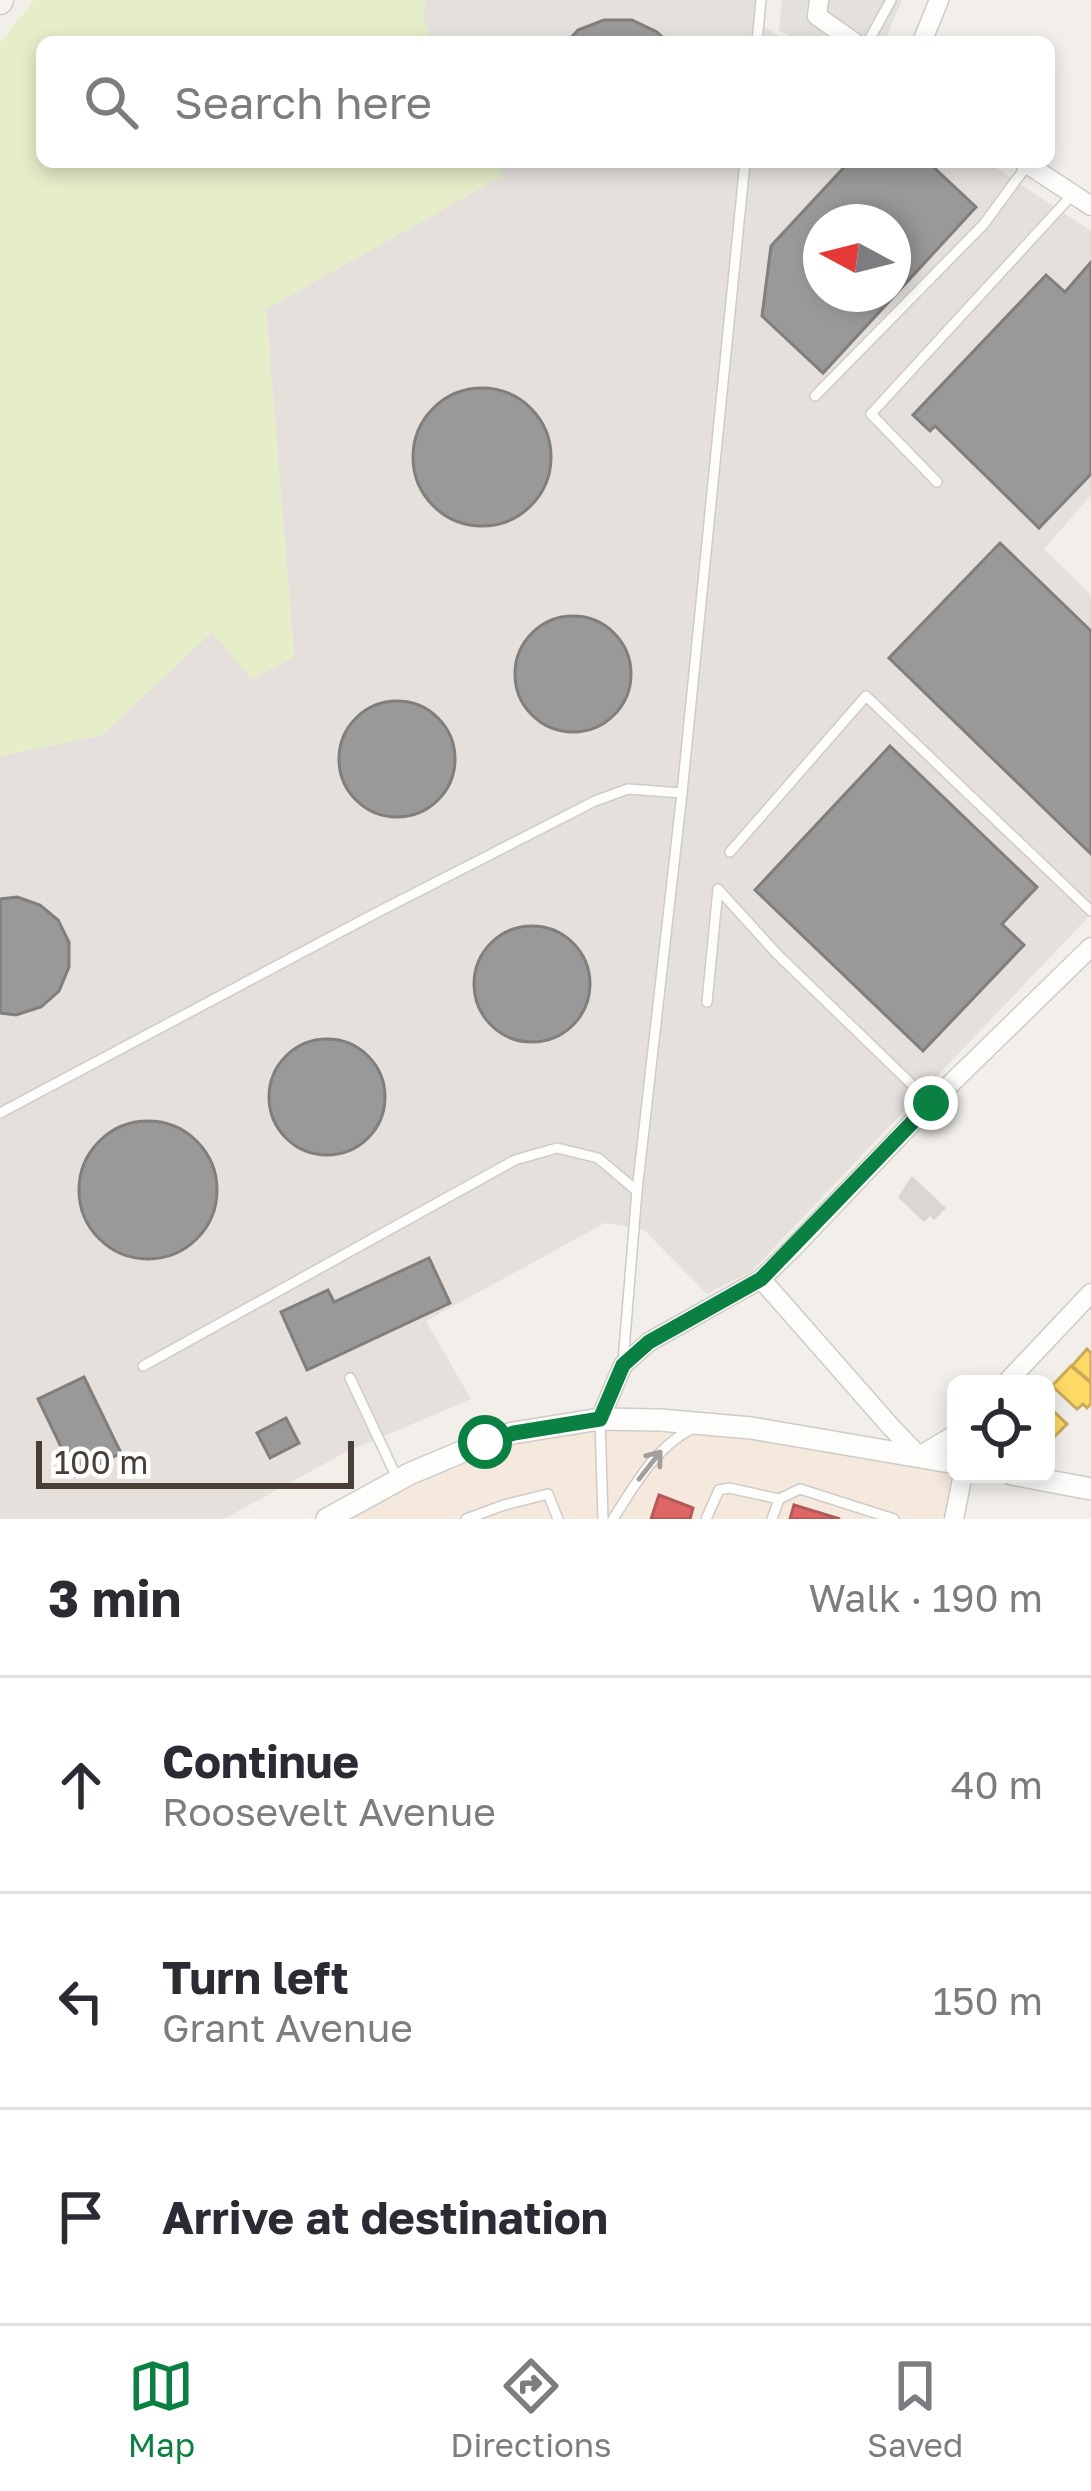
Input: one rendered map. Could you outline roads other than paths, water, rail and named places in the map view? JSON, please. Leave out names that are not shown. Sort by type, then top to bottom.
[{"type":"street","points":[[819,0],[818,16],[846,36]]},
{"type":"street","points":[[924,36],[939,0]]},
{"type":"street","points":[[1033,168],[1091,206]]},
{"type":"street","points":[[600,1419],[623,1365],[649,1342],[761,1279],[1091,946]]},
{"type":"street","points":[[761,1279],[919,1456]]},
{"type":"street","points":[[1014,1375],[1091,1293]]},
{"type":"street","points":[[327,1519],[398,1480],[485,1442],[600,1419],[751,1428],[947,1461]]},
{"type":"street","points":[[919,1456],[947,1439]]},
{"type":"street","points":[[1055,1482],[1091,1489]]},
{"type":"street","points":[[954,1519],[961,1483]]},
{"type":"lane","points":[[758,36],[761,0]]},
{"type":"lane","points":[[871,36],[891,0]]},
{"type":"lane","points":[[623,1365],[637,1191],[744,168]]},
{"type":"lane","points":[[815,396],[984,224],[1023,168]]},
{"type":"lane","points":[[938,482],[871,414],[1072,195]]},
{"type":"lane","points":[[730,852],[866,696],[1091,911]]},
{"type":"lane","points":[[0,1113],[596,801],[628,789],[682,793]]},
{"type":"lane","points":[[707,1002],[718,889],[777,954],[931,1103]]},
{"type":"lane","points":[[143,1366],[515,1160],[557,1148],[598,1158],[637,1191]]},
{"type":"lane","points":[[350,1378],[398,1480]]},
{"type":"lane","points":[[600,1419],[603,1519]]},
{"type":"lane","points":[[613,1519],[662,1449],[701,1424]]},
{"type":"lane","points":[[706,1519],[719,1490],[729,1488],[779,1498],[800,1489],[894,1519]]},
{"type":"lane","points":[[466,1519],[548,1494],[558,1519]]},
{"type":"lane","points":[[772,1519],[779,1498]]},
{"type":"lane","points":[[504,1505],[509,1519]]}]
